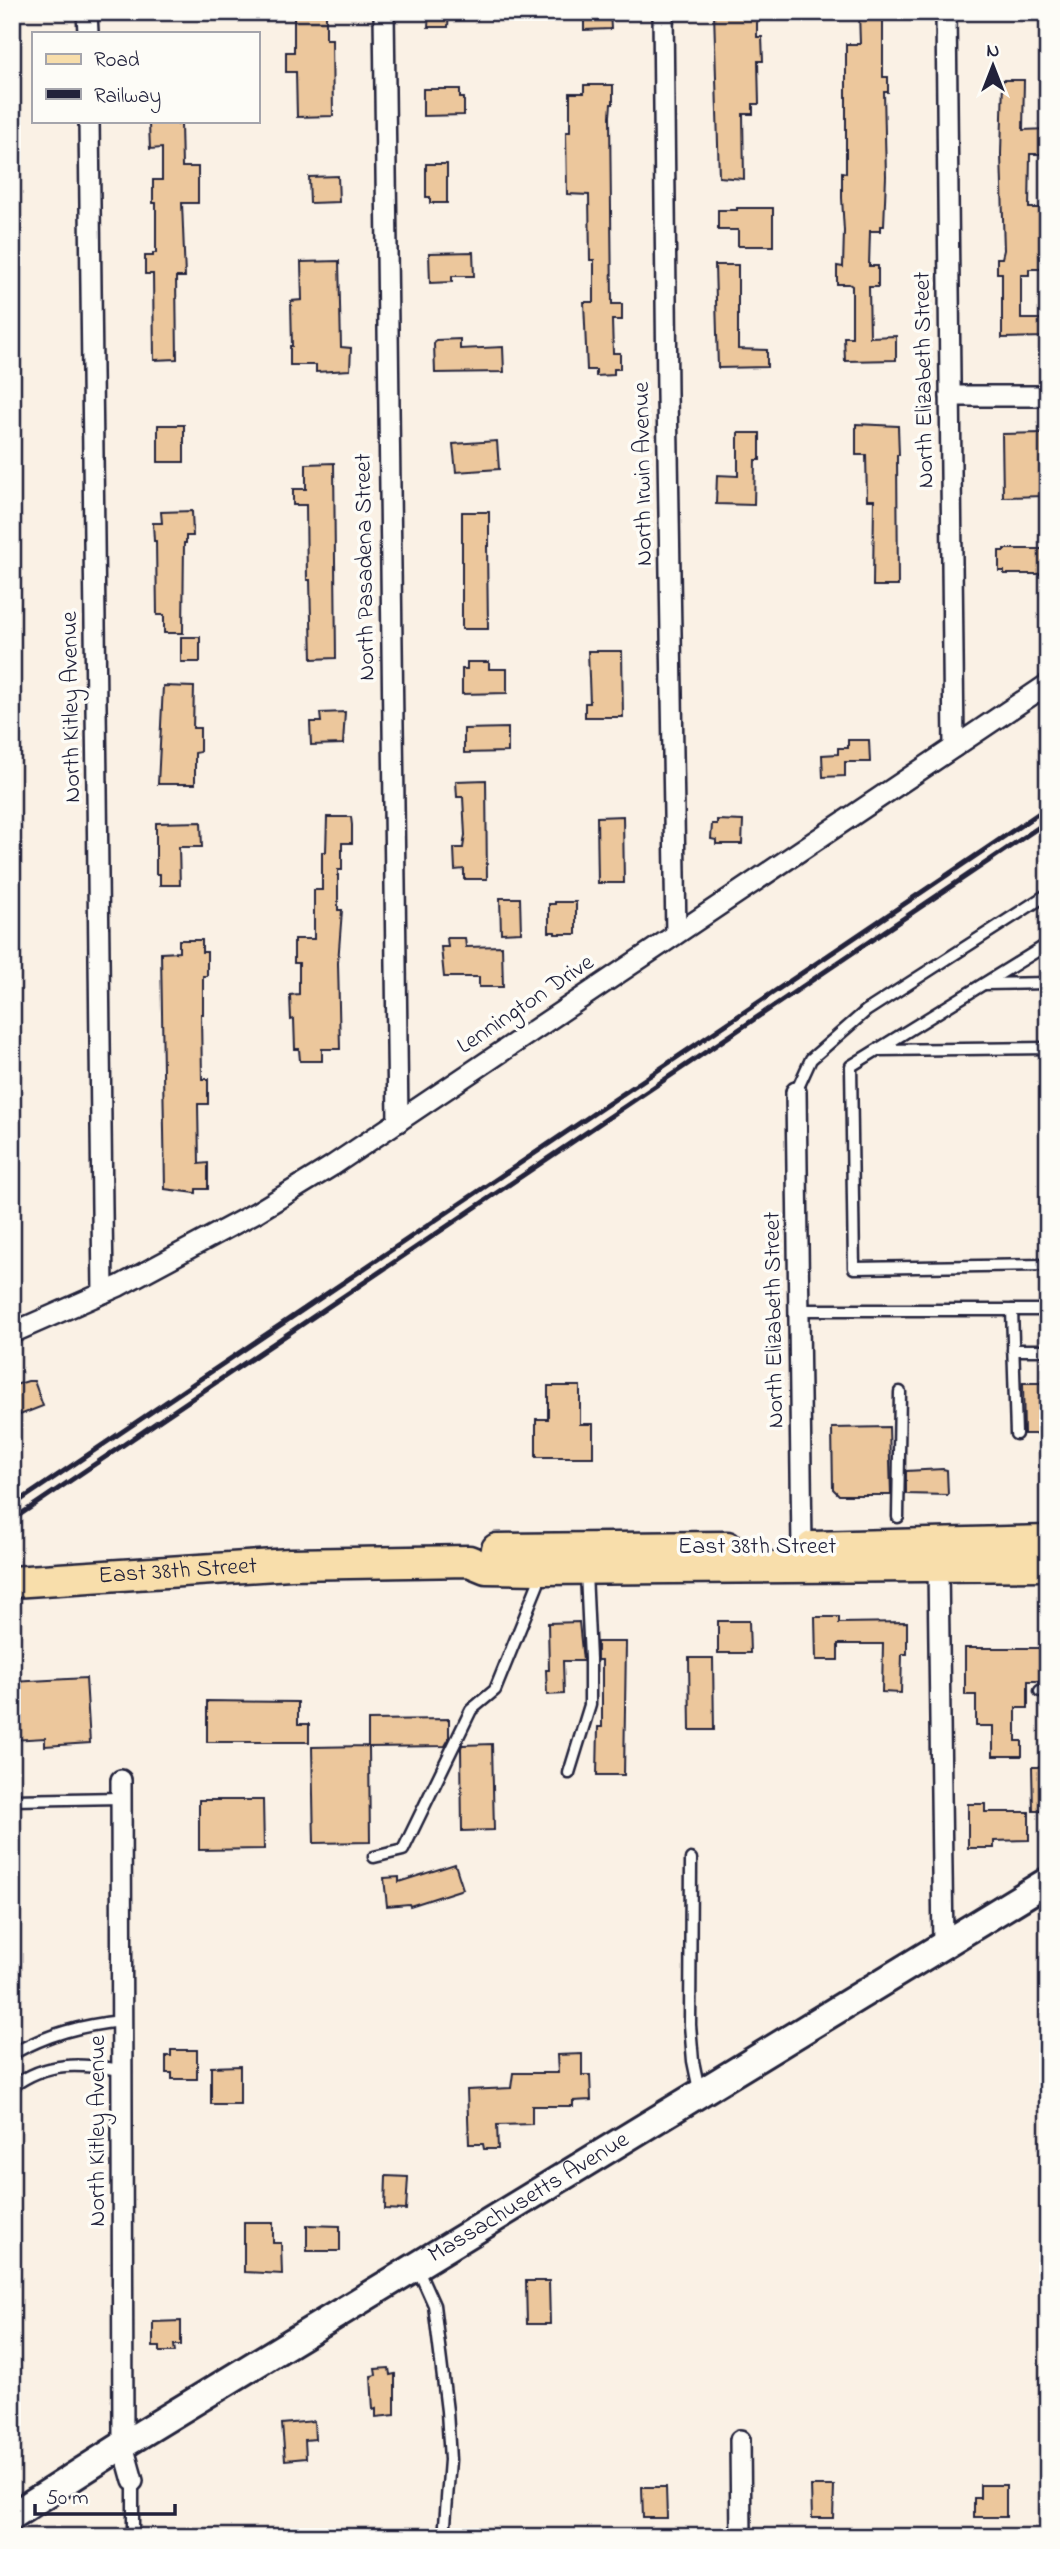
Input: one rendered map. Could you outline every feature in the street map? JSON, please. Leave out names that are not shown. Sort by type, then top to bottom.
[{"type":"main road","name":"East 38th Street","points":[[469,1561],[485,1549],[802,1547],[1048,1541]]},
{"type":"main road","name":"East 38th Street","points":[[12,1582],[276,1565],[469,1561],[486,1569],[1048,1565]]},
{"type":"main road","name":"Massachusetts Avenue","points":[[12,2516],[123,2445],[1048,1881]]},
{"type":"street","points":[[87,12],[88,32]]},
{"type":"street","name":"North Pasadena Street","points":[[384,12],[398,1122]]},
{"type":"street","name":"North Irwin Avenue","points":[[663,12],[676,934]]},
{"type":"street","name":"North Elizabeth Street","points":[[946,12],[954,747]]},
{"type":"street","name":"North Kitley Avenue","points":[[89,122],[103,1293]]},
{"type":"street","points":[[950,396],[1048,396]]},
{"type":"street","name":"Lennington Drive","points":[[12,1333],[103,1293],[257,1212],[332,1166],[1048,684]]},
{"type":"street","name":"North Elizabeth Street","points":[[796,1092],[802,1547]]},
{"type":"street","points":[[939,1567],[943,1946]]},
{"type":"street","name":"North Kitley Avenue","points":[[121,1789],[123,2445],[132,2481]]},
{"type":"street","points":[[740,2440],[741,2537]]},
{"type":"lane","points":[[796,1092],[811,1059],[866,1011],[1048,894]]},
{"type":"lane","points":[[1048,944],[851,1066],[854,1268],[1048,1265]]},
{"type":"lane","points":[[985,984],[1048,983]]},
{"type":"lane","points":[[878,1050],[1048,1048]]},
{"type":"lane","points":[[800,1310],[1048,1310]]},
{"type":"lane","points":[[1012,1310],[1016,1434]]},
{"type":"lane","points":[[1013,1350],[1048,1350]]},
{"type":"lane","points":[[898,1517],[900,1392]]},
{"type":"lane","points":[[374,1857],[403,1850],[471,1710],[495,1690],[538,1584],[538,1569]]},
{"type":"lane","points":[[569,1773],[590,1706],[586,1569]]},
{"type":"lane","points":[[12,1801],[121,1789]]},
{"type":"lane","points":[[691,1859],[690,2025],[693,2061],[700,2094]]},
{"type":"lane","points":[[12,2054],[55,2033],[90,2024],[122,2021]]},
{"type":"lane","points":[[12,2087],[36,2071],[58,2066],[91,2065],[122,2070]]},
{"type":"lane","points":[[417,2266],[434,2305],[447,2411],[450,2460],[444,2537]]},
{"type":"lane","points":[[132,2481],[133,2537]]},
{"type":"building","points":[[294,12],[326,12],[326,39],[332,39],[333,116],[297,117],[296,72],[286,72],[286,52],[294,52]]},
{"type":"building","points":[[429,12],[449,12],[448,27],[428,27]]},
{"type":"building","points":[[584,12],[610,12],[611,29],[584,30]]},
{"type":"building","points":[[714,12],[757,12],[757,37],[762,37],[763,61],[758,61],[759,104],[753,104],[753,114],[743,114],[744,179],[719,177]]},
{"type":"building","points":[[859,12],[883,12],[883,77],[888,77],[888,92],[884,92],[884,226],[880,226],[880,231],[870,231],[869,266],[878,266],[878,287],[869,287],[870,337],[896,336],[896,360],[845,361],[844,337],[852,337],[852,286],[837,284],[837,266],[843,267],[842,172],[846,173],[846,44],[860,44]]},
{"type":"building","points":[[1003,80],[1024,80],[1023,130],[1047,129],[1048,154],[1030,154],[1029,208],[1048,208],[1048,269],[1029,269],[1029,275],[1021,275],[1021,319],[1048,319],[1048,337],[1002,338],[1002,273],[997,273],[997,258],[1002,258],[1004,250],[1001,154]]},
{"type":"building","points":[[584,85],[613,85],[610,116],[612,304],[622,304],[622,320],[612,320],[613,353],[620,353],[620,369],[614,369],[614,375],[596,376],[596,370],[587,370],[584,302],[594,302],[589,195],[567,194],[566,132],[570,132],[570,93],[584,93]]},
{"type":"building","points":[[423,89],[460,89],[460,98],[464,98],[464,115],[423,116]]},
{"type":"building","points":[[149,124],[181,124],[182,167],[198,167],[198,203],[182,203],[185,277],[176,277],[177,359],[154,360],[153,274],[145,274],[145,256],[153,256],[153,253],[156,253],[153,180],[162,180],[162,148],[150,149]]},
{"type":"building","points":[[426,164],[447,164],[447,203],[430,203],[430,197],[426,197]]},
{"type":"building","points":[[338,176],[339,202],[310,203],[309,177]]},
{"type":"building","points":[[773,208],[773,246],[738,246],[738,230],[718,230],[718,210]]},
{"type":"building","points":[[473,252],[474,276],[452,276],[452,282],[430,283],[429,253]]},
{"type":"building","points":[[339,261],[341,347],[351,348],[350,370],[316,372],[316,365],[290,365],[291,301],[302,300],[301,262]]},
{"type":"building","points":[[715,265],[738,265],[738,349],[767,350],[767,367],[718,368]]},
{"type":"building","points":[[460,339],[460,349],[503,347],[504,372],[435,373],[436,340]]},
{"type":"building","points":[[856,424],[898,426],[898,586],[873,586],[874,500],[867,500],[866,455],[856,455]]},
{"type":"building","points":[[158,425],[184,425],[184,462],[158,462]]},
{"type":"building","points":[[738,433],[760,433],[760,460],[755,460],[754,505],[716,504],[717,475],[738,476]]},
{"type":"building","points":[[1043,433],[1044,496],[1003,497],[1002,434]]},
{"type":"building","points":[[497,441],[499,469],[456,472],[453,444]]},
{"type":"building","points":[[334,463],[336,658],[312,659],[306,505],[293,505],[293,489],[306,489],[306,464]]},
{"type":"building","points":[[192,511],[193,536],[186,536],[184,543],[183,633],[164,633],[164,615],[157,615],[156,541],[153,523],[162,523],[161,512]]},
{"type":"building","points":[[462,512],[489,512],[488,629],[462,629]]},
{"type":"building","points":[[1047,549],[1046,574],[1004,574],[1004,571],[999,571],[999,551]]},
{"type":"building","points":[[181,637],[200,637],[200,662],[181,662]]},
{"type":"building","points":[[588,651],[622,651],[623,717],[585,717],[585,703],[590,703]]},
{"type":"building","points":[[467,662],[489,662],[489,669],[507,669],[507,693],[462,694],[462,669],[467,669]]},
{"type":"building","points":[[163,686],[194,687],[193,728],[200,728],[200,752],[195,753],[195,784],[158,784]]},
{"type":"building","points":[[345,712],[343,744],[311,745],[310,722],[321,722],[320,713]]},
{"type":"building","points":[[508,728],[508,752],[464,753],[464,729]]},
{"type":"building","points":[[848,740],[869,740],[870,762],[845,762],[845,776],[823,777],[822,755],[838,754],[838,748],[848,748]]},
{"type":"building","points":[[486,780],[487,879],[464,879],[464,869],[455,870],[454,848],[463,848],[465,835],[463,797],[457,797],[456,781]]},
{"type":"building","points":[[623,816],[624,883],[598,883],[597,817]]},
{"type":"building","points":[[327,817],[351,817],[352,825],[352,843],[342,843],[342,870],[338,870],[338,910],[342,910],[338,963],[340,1049],[322,1049],[322,1061],[300,1061],[299,1049],[295,1049],[294,1019],[291,1020],[290,995],[299,994],[299,963],[294,963],[294,939],[314,939],[314,890],[322,890],[322,852],[326,852]]},
{"type":"building","points":[[717,820],[743,821],[742,844],[716,844],[716,840],[711,839],[712,824],[717,824]]},
{"type":"building","points":[[201,822],[202,847],[179,847],[180,885],[160,885],[160,874],[156,874],[156,823]]},
{"type":"building","points":[[500,898],[520,898],[521,932],[501,933]]},
{"type":"building","points":[[576,902],[576,934],[549,932],[549,904]]},
{"type":"building","points":[[447,938],[465,938],[466,947],[502,946],[503,987],[479,987],[479,977],[444,977],[441,947],[448,947]]},
{"type":"building","points":[[179,940],[202,940],[202,952],[207,952],[207,976],[203,976],[201,1014],[202,1079],[208,1079],[208,1104],[198,1104],[199,1164],[208,1163],[208,1189],[196,1189],[196,1193],[165,1189],[161,953],[179,952]]},
{"type":"building","points":[[34,1381],[43,1406],[12,1418],[12,1386]]},
{"type":"building","points":[[1023,1383],[1048,1383],[1048,1434],[1024,1434]]},
{"type":"building","points":[[548,1386],[580,1386],[580,1424],[593,1424],[593,1457],[536,1457],[536,1419],[548,1419]]},
{"type":"building","points":[[889,1427],[891,1495],[839,1495],[833,1489],[832,1428]]},
{"type":"building","points":[[947,1470],[948,1495],[906,1494],[906,1471]]},
{"type":"building","points":[[815,1617],[839,1617],[839,1623],[907,1622],[907,1654],[902,1654],[901,1693],[882,1692],[883,1644],[838,1644],[838,1660],[816,1660]]},
{"type":"building","points":[[718,1621],[749,1621],[750,1653],[718,1653]]},
{"type":"building","points":[[579,1622],[583,1661],[563,1661],[564,1694],[547,1695],[548,1623]]},
{"type":"building","points":[[597,1642],[626,1642],[624,1775],[597,1775],[598,1727],[602,1727],[602,1660],[597,1660]]},
{"type":"building","points":[[965,1648],[1048,1648],[1048,1681],[1028,1681],[1028,1708],[1016,1708],[1016,1741],[1022,1741],[1022,1756],[993,1756],[993,1726],[976,1726],[976,1695],[965,1695]]},
{"type":"building","points":[[689,1658],[713,1658],[714,1730],[690,1730]]},
{"type":"building","points":[[86,1678],[90,1743],[45,1746],[45,1738],[12,1740],[12,1682]]},
{"type":"building","points":[[207,1701],[298,1702],[298,1724],[309,1724],[309,1742],[207,1742]]},
{"type":"building","points":[[449,1719],[449,1739],[445,1746],[369,1747],[370,1842],[314,1843],[312,1747],[368,1746],[368,1720]]},
{"type":"building","points":[[492,1744],[494,1830],[462,1831],[462,1745]]},
{"type":"building","points":[[1032,1767],[1048,1767],[1048,1811],[1033,1811]]},
{"type":"building","points":[[199,1800],[263,1800],[264,1849],[199,1850]]},
{"type":"building","points":[[968,1804],[985,1804],[985,1812],[1029,1812],[1029,1840],[994,1841],[994,1848],[968,1848]]},
{"type":"building","points":[[455,1864],[463,1889],[410,1906],[387,1906],[384,1878],[399,1877],[399,1882]]},
{"type":"building","points":[[171,2050],[197,2050],[197,2079],[172,2079],[172,2073],[166,2073],[166,2056],[171,2056]]},
{"type":"building","points":[[582,2054],[582,2075],[590,2075],[591,2100],[573,2101],[573,2106],[532,2106],[532,2124],[497,2125],[498,2149],[484,2149],[483,2144],[469,2144],[467,2090],[511,2088],[513,2073],[558,2073],[557,2055]]},
{"type":"building","points":[[240,2066],[240,2104],[211,2104],[211,2067]]},
{"type":"building","points":[[386,2176],[408,2177],[406,2210],[385,2209]]},
{"type":"building","points":[[244,2222],[273,2222],[273,2243],[281,2243],[282,2274],[244,2272]]},
{"type":"building","points":[[307,2225],[340,2226],[340,2251],[307,2251]]},
{"type":"building","points":[[526,2281],[549,2281],[550,2324],[527,2324]]},
{"type":"building","points":[[181,2321],[181,2345],[174,2345],[175,2352],[160,2352],[160,2347],[153,2347],[153,2322]]},
{"type":"building","points":[[389,2368],[390,2375],[395,2374],[395,2415],[376,2417],[376,2409],[373,2410],[371,2376],[376,2375],[375,2369]]},
{"type":"building","points":[[314,2421],[315,2439],[305,2440],[306,2458],[285,2460],[282,2424]]},
{"type":"building","points":[[980,2485],[1006,2485],[1006,2517],[974,2517],[974,2498],[980,2498]]},
{"type":"building","points":[[811,2486],[834,2486],[833,2518],[812,2518]]},
{"type":"building","points":[[642,2487],[666,2487],[667,2518],[643,2518]]},
{"type":"railway","points":[[12,1506],[1048,807]]},
{"type":"railway","points":[[12,1520],[1048,821]]}]
